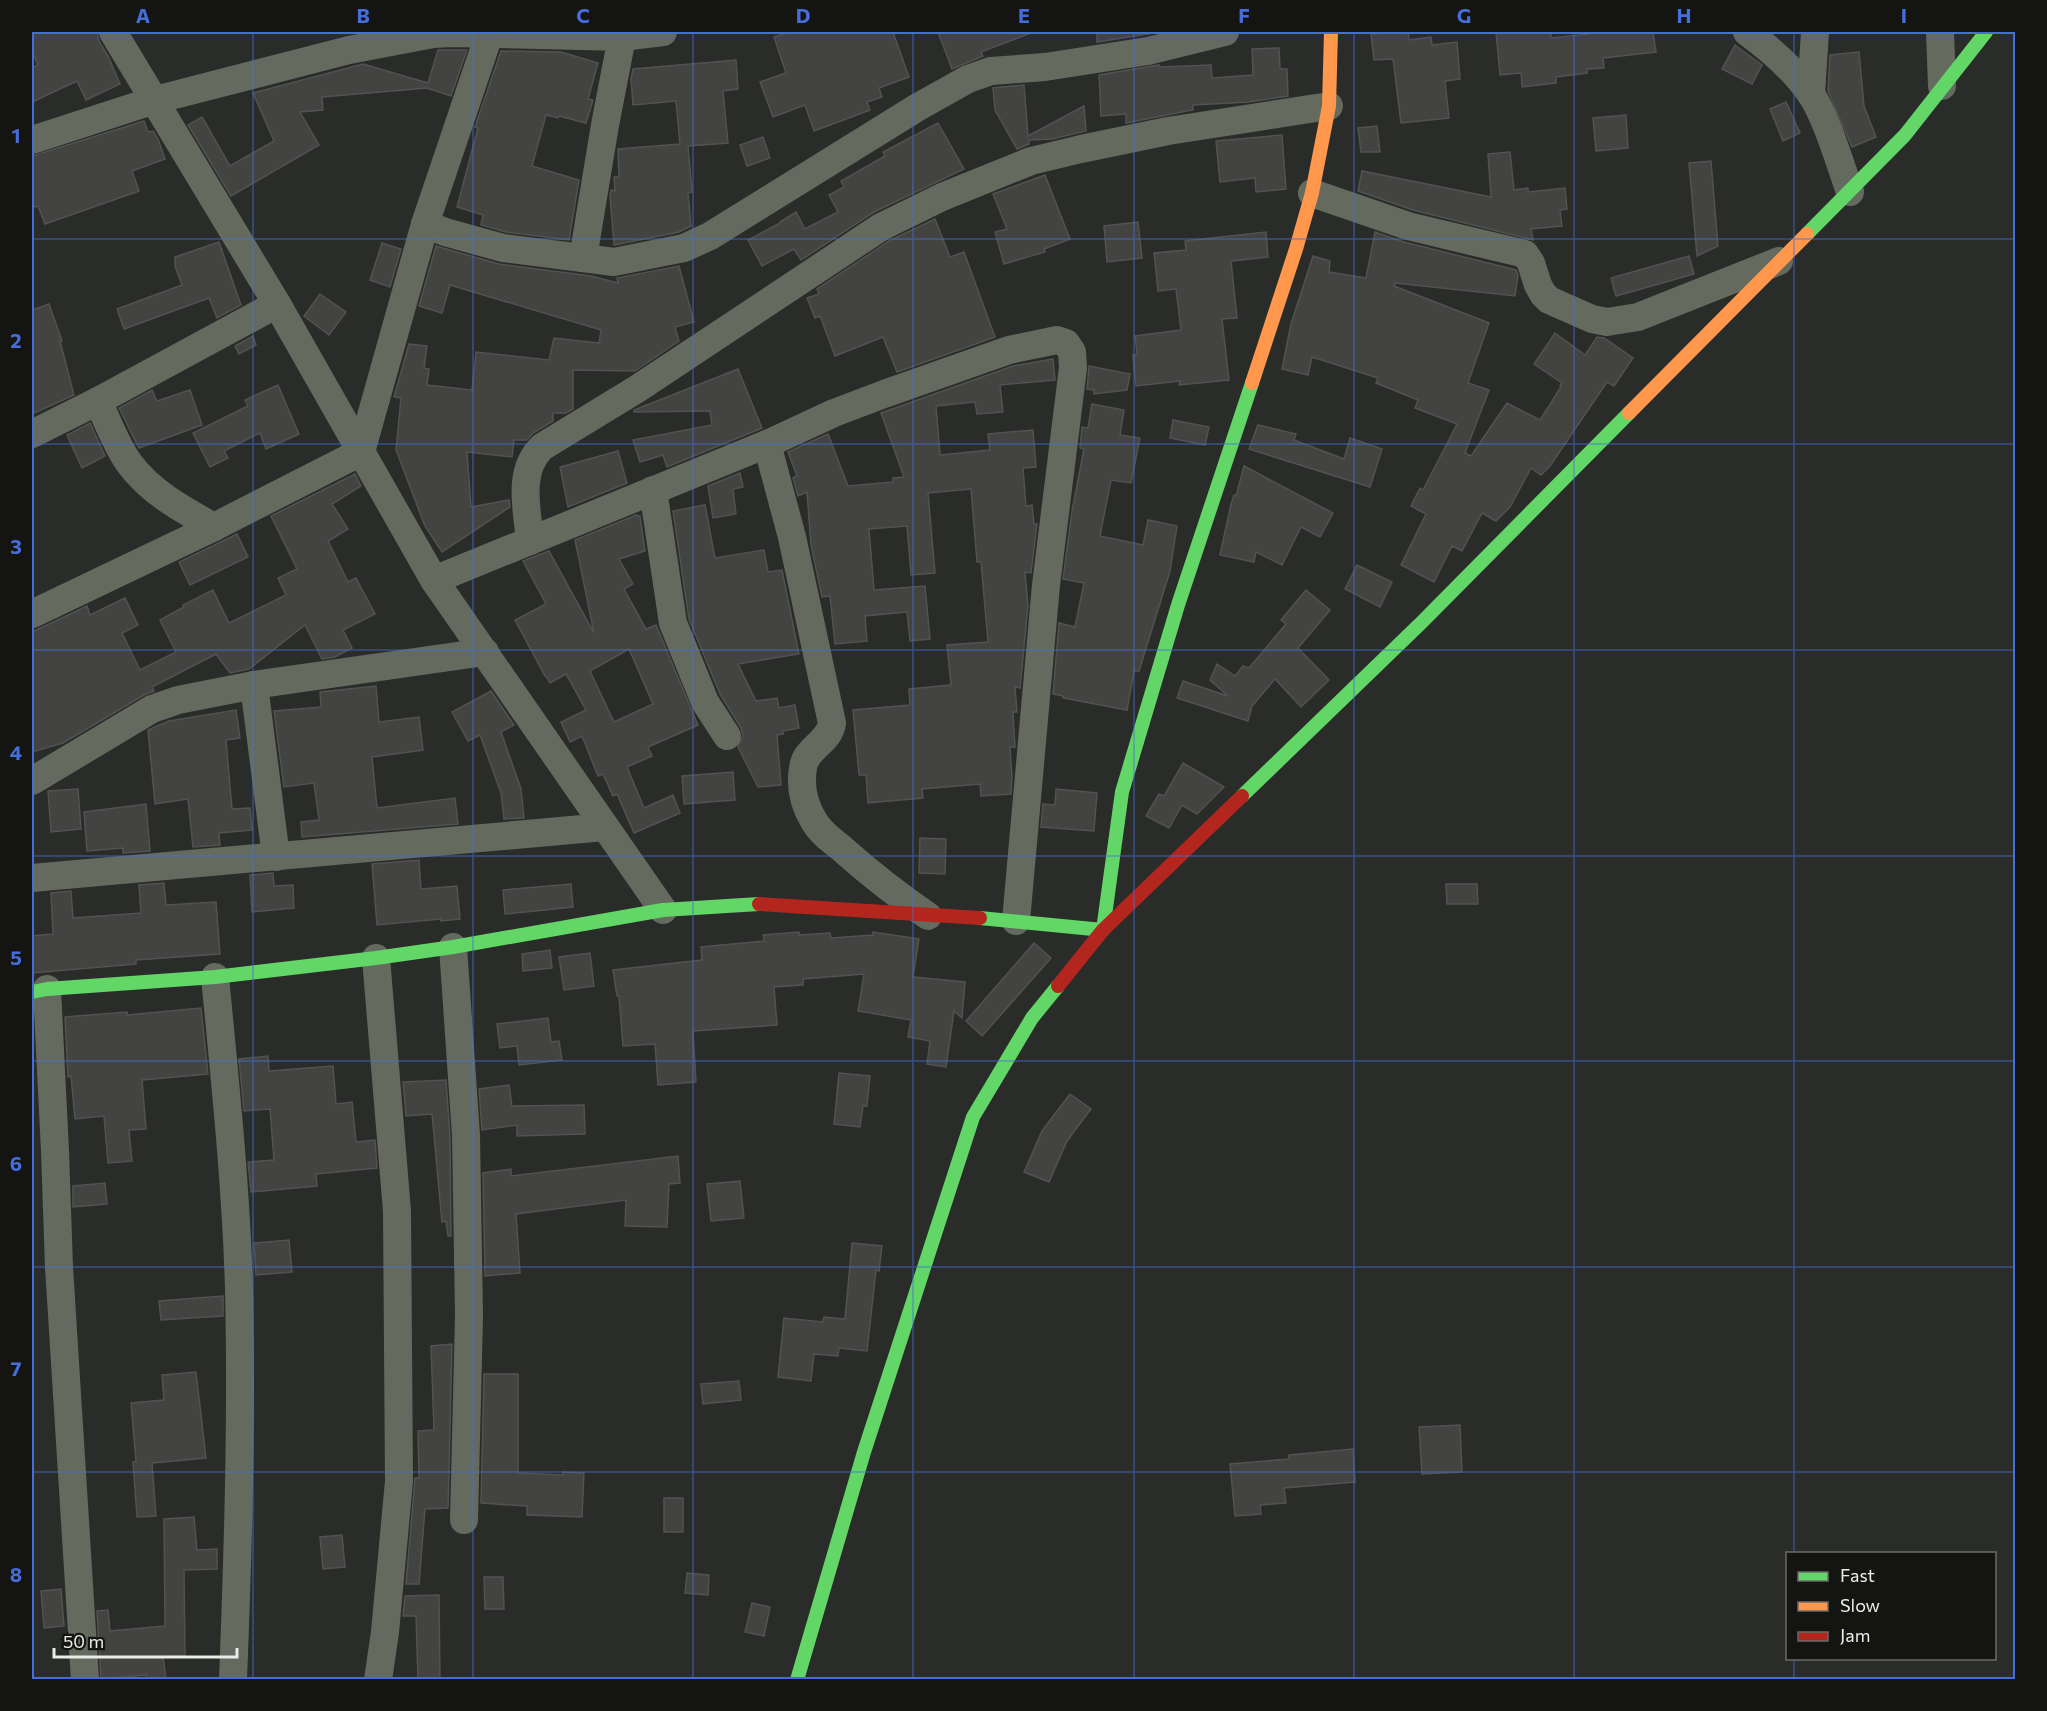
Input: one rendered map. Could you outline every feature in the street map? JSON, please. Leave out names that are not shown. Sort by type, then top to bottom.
[{"type":"street","points":[[114,32],[276,304],[434,580],[663,910]]},
{"type":"street","points":[[32,140],[155,100],[349,50],[433,34],[663,32]]},
{"type":"street","points":[[425,224],[503,248],[614,262],[684,248],[710,236],[918,107],[968,79],[991,71],[1045,67],[1148,51],[1225,32]]},
{"type":"street","points":[[1103,930],[1122,792],[1178,604],[1296,249],[1312,193],[1329,106],[1331,32]]},
{"type":"street","points":[[1747,32],[1773,50],[1811,94],[1850,192]]},
{"type":"street","points":[[1811,94],[1815,32]]},
{"type":"street","points":[[1940,32],[1942,86]]},
{"type":"street","points":[[797,1680],[864,1452],[973,1117],[1032,1018],[1103,930],[1422,622],[1850,192],[1905,135],[1986,32]]},
{"type":"street","points":[[32,614],[214,527],[361,452],[425,224],[490,33]]},
{"type":"street","points":[[583,258],[622,34]]},
{"type":"street","points":[[530,541],[525,486],[527,469],[534,455],[542,447],[637,389],[881,227],[942,197],[1031,161],[1081,148],[1168,131],[1329,106]]},
{"type":"street","points":[[1312,193],[1408,226],[1525,254],[1532,263],[1538,285],[1549,300],[1592,319],[1607,322],[1638,317],[1782,260]]},
{"type":"street","points":[[32,432],[99,401],[276,304]]},
{"type":"street","points":[[434,580],[884,394],[1009,350],[1057,340],[1066,343],[1072,352],[1074,368],[1046,585],[1016,921]]},
{"type":"street","points":[[99,401],[115,440],[130,464],[174,505],[214,527]]},
{"type":"street","points":[[767,444],[792,537],[832,723],[832,731],[806,756],[802,771],[803,794],[814,822],[824,833],[868,872],[928,916]]},
{"type":"street","points":[[653,490],[673,623],[705,702],[727,736]]},
{"type":"street","points":[[32,781],[152,710],[178,700],[254,685],[485,652]]},
{"type":"street","points":[[254,685],[276,857]]},
{"type":"street","points":[[32,878],[605,827]]},
{"type":"street","points":[[85,1680],[59,1267],[55,1150],[39,991],[215,977],[376,957],[453,947],[663,910],[768,904],[1016,921],[1103,930]]},
{"type":"street","points":[[453,947],[466,1135],[469,1316],[464,1520]]},
{"type":"street","points":[[376,957],[397,1211],[399,1469],[386,1632],[378,1680]]},
{"type":"street","points":[[215,977],[231,1140],[239,1287],[241,1410],[233,1680]]},
{"type":"building","points":[[32,32],[97,32],[99,41],[120,84],[86,100],[77,81],[32,102],[32,68],[38,65],[32,50]]},
{"type":"building","points":[[790,32],[893,32],[909,77],[879,88],[882,97],[867,102],[870,110],[814,131],[805,105],[773,117],[760,82],[786,73],[774,37]]},
{"type":"building","points":[[938,32],[1031,33],[981,52],[983,56],[952,69]]},
{"type":"building","points":[[1097,32],[1153,32],[1153,33],[1097,42]]},
{"type":"building","points":[[1408,32],[1409,40],[1431,37],[1432,45],[1457,42],[1460,79],[1445,81],[1449,118],[1401,123],[1393,59],[1374,60],[1371,34]]},
{"type":"building","points":[[1496,32],[1551,32],[1551,38],[1588,34],[1588,32],[1653,32],[1656,52],[1603,58],[1604,68],[1587,69],[1587,73],[1556,77],[1556,83],[1522,87],[1521,73],[1500,75]]},
{"type":"building","points":[[1735,45],[1762,65],[1752,84],[1722,69]]},
{"type":"building","points":[[1279,48],[1280,69],[1287,69],[1288,96],[1249,102],[1193,105],[1193,110],[1126,123],[1126,114],[1101,116],[1099,75],[1159,65],[1159,67],[1211,65],[1212,78],[1253,75],[1252,49]]},
{"type":"building","points":[[438,50],[467,50],[451,96],[427,88],[322,97],[323,110],[300,112],[319,145],[231,196],[188,125],[202,117],[230,166],[274,141],[253,93],[363,64],[428,83]]},
{"type":"building","points":[[501,51],[561,52],[598,63],[588,99],[593,100],[586,123],[546,115],[532,166],[579,180],[569,240],[506,232],[481,225],[483,215],[457,207],[478,128],[475,127]]},
{"type":"building","points":[[1859,52],[1864,106],[1876,137],[1852,147],[1828,91],[1830,55]]},
{"type":"building","points":[[736,60],[738,89],[723,91],[728,143],[688,146],[692,192],[688,193],[691,226],[679,232],[614,245],[610,196],[611,190],[615,191],[614,177],[619,177],[618,149],[680,144],[676,101],[633,105],[631,79],[633,69]]},
{"type":"building","points":[[1024,85],[1028,136],[1084,106],[1086,131],[1052,139],[1029,140],[1029,144],[1017,149],[995,110],[993,88]]},
{"type":"building","points":[[1786,102],[1800,133],[1783,141],[1770,109]]},
{"type":"building","points":[[1626,115],[1628,148],[1596,151],[1593,118]]},
{"type":"building","points":[[144,121],[148,132],[153,131],[158,139],[165,159],[132,171],[139,191],[45,224],[38,206],[32,208],[32,156]]},
{"type":"building","points":[[938,123],[964,169],[874,212],[801,260],[794,249],[762,266],[748,240],[796,212],[805,229],[838,212],[829,195],[844,187],[841,181],[885,156],[883,152]]},
{"type":"building","points":[[1377,126],[1380,152],[1361,152],[1358,128]]},
{"type":"building","points":[[1282,135],[1286,189],[1256,192],[1255,178],[1220,182],[1216,141]]},
{"type":"building","points":[[763,137],[770,158],[747,166],[740,145]]},
{"type":"building","points":[[1510,152],[1514,190],[1528,188],[1528,192],[1565,188],[1567,209],[1560,210],[1562,226],[1531,229],[1533,240],[1413,210],[1358,191],[1362,171],[1491,197],[1488,154]]},
{"type":"building","points":[[1711,161],[1718,246],[1697,256],[1689,163]]},
{"type":"building","points":[[1045,175],[1070,239],[1044,249],[1045,252],[1004,264],[995,232],[1007,229],[993,194]]},
{"type":"building","points":[[935,219],[950,257],[964,252],[995,337],[897,372],[883,337],[835,356],[820,316],[815,318],[807,298],[819,294],[817,289],[889,241]]},
{"type":"building","points":[[1138,222],[1142,258],[1107,262],[1104,226]]},
{"type":"building","points":[[1266,232],[1268,257],[1231,261],[1237,318],[1222,319],[1229,380],[1179,385],[1180,381],[1136,386],[1133,355],[1137,354],[1135,336],[1181,330],[1176,289],[1158,291],[1154,253],[1186,250],[1185,241]]},
{"type":"building","points":[[1375,232],[1404,242],[1516,270],[1518,275],[1515,296],[1395,283],[1394,286],[1489,323],[1468,383],[1489,390],[1465,453],[1471,456],[1507,403],[1540,420],[1562,383],[1534,364],[1555,333],[1585,355],[1597,337],[1604,338],[1633,358],[1614,386],[1607,382],[1550,466],[1541,475],[1531,468],[1510,507],[1496,521],[1482,513],[1462,551],[1452,546],[1434,582],[1401,565],[1426,514],[1411,506],[1420,488],[1423,490],[1457,424],[1415,408],[1418,400],[1376,383],[1378,378],[1312,357],[1308,375],[1282,369],[1291,324],[1313,256],[1330,261],[1329,272],[1366,278]]},
{"type":"building","points":[[219,242],[241,305],[217,318],[209,298],[124,329],[117,309],[182,285],[175,266],[175,257]]},
{"type":"building","points":[[382,243],[401,249],[390,287],[370,280]]},
{"type":"building","points":[[436,246],[499,264],[591,276],[618,283],[617,278],[679,266],[694,322],[675,327],[679,341],[635,371],[573,370],[573,409],[566,413],[553,413],[553,421],[533,433],[527,440],[514,440],[512,457],[467,452],[471,507],[509,500],[510,507],[442,552],[425,526],[396,450],[401,398],[394,397],[409,344],[427,346],[424,368],[429,369],[427,385],[472,390],[476,352],[549,360],[554,338],[599,343],[601,330],[450,285],[442,313],[419,306]]},
{"type":"building","points":[[1689,256],[1694,274],[1616,296],[1611,278]]},
{"type":"building","points":[[320,294],[346,312],[329,335],[304,316]]},
{"type":"building","points":[[49,304],[62,341],[60,341],[74,395],[32,414],[32,310]]},
{"type":"building","points":[[253,336],[256,345],[239,354],[235,346]]},
{"type":"building","points":[[1053,359],[1055,380],[1000,385],[1003,412],[977,414],[975,402],[936,406],[940,455],[990,450],[988,434],[1033,430],[1036,467],[1023,468],[1026,506],[1032,505],[1034,524],[1037,524],[1031,573],[1025,572],[1028,606],[1020,688],[1015,687],[1017,712],[1013,712],[1015,747],[1010,747],[1011,794],[981,796],[980,784],[922,789],[923,798],[868,803],[866,775],[859,775],[853,710],[910,705],[909,689],[951,685],[947,645],[988,642],[981,562],[977,562],[971,489],[928,493],[935,573],[911,575],[907,526],[869,529],[874,590],[925,586],[930,639],[910,641],[907,612],[865,616],[867,641],[835,644],[830,596],[822,597],[811,545],[807,492],[798,496],[793,478],[797,476],[788,452],[828,434],[848,486],[893,482],[893,478],[904,477],[881,413],[1013,366]]},
{"type":"building","points":[[1089,366],[1130,374],[1127,390],[1094,394],[1094,390],[1087,389]]},
{"type":"building","points":[[738,369],[762,428],[667,467],[663,455],[640,462],[633,440],[712,425],[710,411],[634,412],[634,410]]},
{"type":"building","points":[[278,385],[299,434],[266,449],[260,433],[224,451],[228,458],[210,467],[193,433],[248,406],[245,400]]},
{"type":"building","points":[[152,390],[157,401],[190,390],[202,425],[139,448],[119,408]]},
{"type":"building","points":[[1092,404],[1124,410],[1120,435],[1140,438],[1131,483],[1111,480],[1100,536],[1143,545],[1148,520],[1177,526],[1170,571],[1139,671],[1134,671],[1127,710],[1053,694],[1059,623],[1075,627],[1084,583],[1063,579],[1072,511],[1084,449],[1080,448],[1082,427],[1088,428]]},
{"type":"building","points":[[1173,420],[1209,427],[1205,445],[1170,438]]},
{"type":"building","points":[[90,423],[105,456],[82,468],[67,435]]},
{"type":"building","points":[[1258,425],[1296,434],[1294,440],[1344,459],[1350,438],[1382,449],[1370,487],[1249,449]]},
{"type":"building","points":[[618,451],[627,483],[568,507],[560,467]]},
{"type":"building","points":[[1244,466],[1333,513],[1320,537],[1301,527],[1282,565],[1256,552],[1254,562],[1220,555],[1231,504],[1234,495],[1236,496]]},
{"type":"building","points":[[740,473],[743,487],[733,489],[736,514],[713,518],[708,486]]},
{"type":"building","points":[[355,474],[361,486],[332,504],[348,529],[328,541],[348,582],[356,578],[375,614],[343,630],[352,648],[335,657],[322,659],[305,625],[249,669],[230,673],[216,654],[152,687],[154,691],[63,743],[32,752],[32,632],[87,606],[90,615],[125,598],[138,625],[122,633],[140,670],[176,652],[160,620],[184,607],[183,605],[213,590],[229,623],[286,595],[278,578],[297,569],[271,516]]},
{"type":"building","points":[[705,505],[715,558],[764,550],[768,572],[782,570],[799,654],[738,664],[756,701],[777,698],[779,708],[795,705],[799,728],[783,731],[783,734],[777,735],[781,785],[758,787],[738,747],[743,736],[741,728],[720,694],[689,619],[673,511]]},
{"type":"building","points":[[636,515],[640,516],[645,551],[619,559],[633,584],[624,589],[646,629],[656,625],[698,725],[648,747],[652,756],[627,767],[644,808],[673,795],[680,813],[634,833],[617,794],[613,796],[603,774],[598,776],[582,736],[570,742],[561,722],[586,710],[566,674],[550,683],[515,620],[546,604],[523,561],[549,551],[594,633],[575,540]],"holes":[[[629,649],[653,704],[614,722],[590,671]]]},
{"type":"building","points":[[237,534],[248,557],[190,585],[179,562]]},
{"type":"building","points":[[1357,565],[1392,582],[1380,607],[1345,589]]},
{"type":"building","points":[[1306,590],[1330,610],[1298,648],[1329,680],[1301,707],[1275,679],[1252,706],[1248,721],[1177,698],[1183,681],[1228,696],[1210,680],[1217,664],[1235,676],[1243,666],[1249,668],[1286,624],[1281,620]]},
{"type":"building","points":[[376,686],[379,722],[419,717],[423,750],[372,757],[377,808],[455,798],[458,824],[302,837],[301,822],[319,820],[314,783],[284,787],[274,711],[321,707],[320,692]]},
{"type":"building","points":[[491,691],[514,725],[501,732],[521,789],[524,818],[504,819],[501,793],[480,735],[468,741],[452,712]]},
{"type":"building","points":[[236,710],[240,738],[226,740],[232,809],[250,808],[252,830],[219,833],[220,845],[193,847],[188,799],[155,804],[148,730],[169,721]]},
{"type":"building","points":[[1183,763],[1224,787],[1197,814],[1182,805],[1169,828],[1146,816],[1159,794],[1164,796]]},
{"type":"building","points":[[733,772],[735,800],[684,804],[682,776]]},
{"type":"building","points":[[78,789],[81,829],[51,832],[48,791]]},
{"type":"building","points":[[1056,789],[1097,793],[1094,831],[1041,827],[1043,804],[1055,805]]},
{"type":"building","points":[[146,804],[150,851],[123,853],[123,848],[87,851],[84,812]]},
{"type":"building","points":[[920,838],[946,839],[945,874],[919,873]]},
{"type":"building","points":[[419,860],[421,889],[457,886],[460,919],[377,925],[372,864]]},
{"type":"building","points":[[273,873],[274,886],[293,885],[294,908],[252,912],[250,875]]},
{"type":"building","points":[[164,883],[166,905],[216,902],[220,954],[136,960],[136,964],[32,973],[32,936],[53,934],[51,893],[71,891],[73,918],[141,913],[139,885]]},
{"type":"building","points":[[571,884],[573,907],[505,914],[503,890]]},
{"type":"building","points":[[1446,884],[1477,884],[1478,904],[1447,904]]},
{"type":"building","points":[[799,932],[799,935],[830,933],[831,938],[873,935],[873,932],[919,939],[913,977],[965,982],[962,1018],[954,1011],[946,1067],[927,1064],[930,1041],[908,1037],[911,1020],[858,1011],[864,974],[803,979],[803,985],[774,987],[777,1025],[693,1031],[696,1082],[658,1085],[655,1044],[623,1046],[619,996],[617,996],[613,970],[702,960],[701,947],[764,941],[763,935]]},
{"type":"building","points":[[1034,943],[1051,958],[982,1036],[966,1021]]},
{"type":"building","points":[[550,950],[552,968],[523,971],[522,954]]},
{"type":"building","points":[[590,953],[594,986],[564,990],[559,957]]},
{"type":"building","points":[[201,1008],[208,1074],[142,1080],[146,1129],[129,1130],[132,1161],[108,1163],[104,1116],[75,1119],[71,1076],[68,1077],[65,1017],[127,1012],[127,1015]]},
{"type":"building","points":[[548,1018],[551,1042],[559,1041],[562,1060],[519,1065],[517,1046],[500,1048],[497,1024]]},
{"type":"building","points":[[268,1056],[269,1071],[333,1066],[336,1104],[352,1102],[356,1142],[375,1140],[377,1168],[316,1174],[317,1186],[251,1192],[248,1162],[274,1160],[270,1109],[244,1111],[239,1059]]},
{"type":"building","points":[[839,1073],[870,1076],[867,1106],[863,1106],[860,1127],[834,1124]]},
{"type":"building","points":[[446,1080],[450,1136],[451,1236],[448,1236],[446,1221],[442,1222],[432,1114],[406,1116],[403,1082]]},
{"type":"building","points":[[509,1085],[512,1106],[584,1105],[585,1134],[517,1136],[517,1125],[482,1130],[479,1089]]},
{"type":"building","points":[[1070,1094],[1091,1109],[1067,1141],[1049,1182],[1024,1172],[1042,1131]]},
{"type":"building","points":[[678,1156],[680,1183],[669,1184],[667,1227],[625,1226],[626,1200],[516,1214],[520,1273],[485,1276],[483,1173],[511,1169],[511,1176]]},
{"type":"building","points":[[740,1181],[744,1218],[711,1221],[707,1184]]},
{"type":"building","points":[[105,1183],[107,1204],[73,1207],[73,1186]]},
{"type":"building","points":[[289,1240],[292,1272],[256,1275],[254,1243]]},
{"type":"building","points":[[852,1243],[882,1246],[879,1271],[876,1270],[867,1351],[839,1348],[838,1356],[814,1354],[811,1381],[778,1377],[784,1318],[823,1322],[824,1317],[845,1319]]},
{"type":"building","points":[[223,1296],[223,1316],[161,1320],[159,1301]]},
{"type":"building","points":[[452,1344],[448,1508],[425,1509],[419,1584],[406,1584],[415,1478],[419,1478],[418,1431],[434,1430],[431,1346]]},
{"type":"building","points":[[196,1372],[206,1458],[152,1463],[156,1516],[137,1517],[133,1462],[136,1462],[131,1403],[164,1400],[162,1375]]},
{"type":"building","points":[[484,1374],[518,1374],[518,1473],[563,1475],[563,1472],[584,1473],[582,1517],[527,1515],[527,1506],[481,1503]]},
{"type":"building","points":[[739,1381],[741,1400],[703,1404],[701,1384]]},
{"type":"building","points":[[1460,1425],[1462,1472],[1422,1474],[1419,1427]]},
{"type":"building","points":[[1353,1449],[1355,1482],[1284,1488],[1286,1503],[1260,1505],[1261,1514],[1235,1516],[1230,1464],[1289,1459],[1289,1455]]},
{"type":"building","points":[[664,1498],[683,1498],[683,1532],[664,1532]]},
{"type":"building","points":[[194,1517],[197,1550],[217,1549],[217,1569],[184,1570],[185,1656],[163,1656],[166,1680],[147,1680],[146,1675],[101,1679],[97,1611],[108,1610],[110,1631],[165,1626],[164,1519]]},
{"type":"building","points":[[342,1535],[345,1567],[323,1569],[320,1537]]},
{"type":"building","points":[[687,1573],[709,1575],[708,1595],[685,1593]]},
{"type":"building","points":[[484,1577],[503,1577],[504,1609],[485,1609]]},
{"type":"building","points":[[61,1589],[64,1626],[44,1628],[41,1591]]},
{"type":"building","points":[[439,1595],[440,1680],[418,1680],[416,1616],[403,1616],[405,1596]]},
{"type":"building","points":[[752,1603],[770,1607],[764,1636],[745,1632]]},
{"type":"traffic: fast","points":[[1807,234],[1905,135],[1986,32]]},
{"type":"traffic: fast","points":[[980,918],[1103,930],[1122,792],[1178,605],[1252,383]]},
{"type":"traffic: fast","points":[[1242,796],[1422,622],[1629,413]]},
{"type":"traffic: fast","points":[[32,992],[215,977],[376,958],[453,947],[663,910],[759,904]]},
{"type":"traffic: fast","points":[[797,1680],[864,1452],[973,1117],[1032,1018],[1058,986]]},
{"type":"traffic: slow","points":[[1252,383],[1312,193],[1329,106],[1331,32]]},
{"type":"traffic: slow","points":[[1629,413],[1807,234]]},
{"type":"traffic: jam","points":[[1058,986],[1103,930],[1242,796]]},
{"type":"traffic: jam","points":[[759,904],[980,918]]}]
